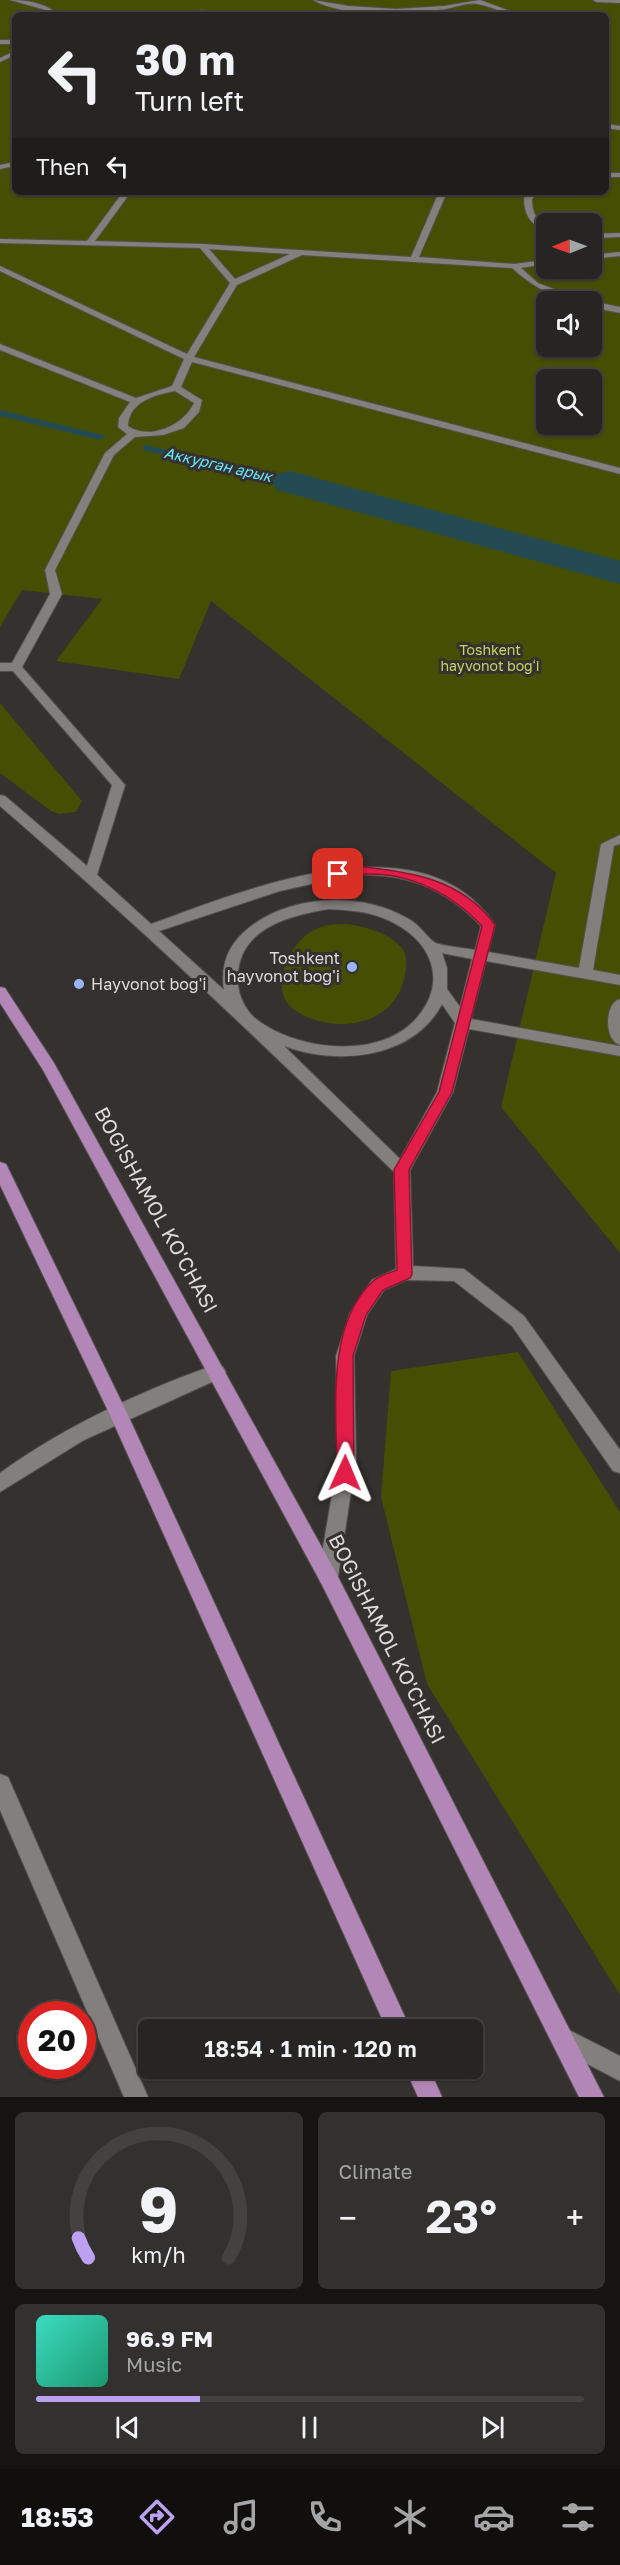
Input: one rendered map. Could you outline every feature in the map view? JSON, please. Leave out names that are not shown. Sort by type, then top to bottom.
[{"type":"main road","name":"BOGISHAMOL KO'CHASI","points":[[0,992],[49,1067],[328,1577],[592,2097]]},
{"type":"main road","points":[[0,1168],[118,1413],[394,2019]]},
{"type":"main road","points":[[422,2079],[430,2097]]},
{"type":"street","points":[[13,0],[48,9],[52,12]]},
{"type":"street","points":[[596,0],[620,1]]},
{"type":"street","points":[[319,1],[360,9],[415,12]]},
{"type":"street","points":[[319,1],[348,12]]},
{"type":"street","points":[[437,12],[476,1],[509,12]]},
{"type":"street","points":[[90,242],[125,195]]},
{"type":"street","points":[[414,260],[442,195]]},
{"type":"street","points":[[531,195],[528,198],[527,208],[536,224]]},
{"type":"street","points":[[602,236],[620,235]]},
{"type":"street","points":[[0,241],[202,246],[514,266],[536,263]]},
{"type":"street","points":[[202,246],[234,283]]},
{"type":"street","points":[[176,388],[189,358],[234,283],[299,253]]},
{"type":"street","points":[[602,256],[620,254]]},
{"type":"street","points":[[514,266],[535,285],[552,291]]},
{"type":"street","points":[[0,268],[189,358],[620,471]]},
{"type":"street","points":[[602,306],[620,310]]},
{"type":"street","points":[[0,347],[136,401]]},
{"type":"street","points":[[176,388],[199,402],[196,411],[176,430],[162,434],[133,434],[123,428],[122,418],[136,401],[154,393],[176,388]]},
{"type":"street","points":[[15,667],[56,594],[50,570],[110,453],[133,434]]},
{"type":"street","points":[[0,667],[15,667],[119,785],[90,876]]},
{"type":"street","points":[[0,799],[90,876],[249,1021],[402,1170]]},
{"type":"street","points":[[585,974],[608,844],[620,839]]},
{"type":"street","points":[[149,930],[214,906],[354,870],[404,874],[438,885],[466,902],[488,925],[446,1092],[402,1170],[405,1274]]},
{"type":"street","points":[[329,904],[360,906],[390,914],[415,929],[433,947],[442,969],[441,992],[430,1015],[408,1034],[377,1047],[343,1052],[307,1049],[274,1038],[249,1021],[234,1000],[229,978],[234,955],[248,935],[270,919],[298,909],[329,904]]},
{"type":"street","points":[[433,947],[620,980]]},
{"type":"street","points":[[441,992],[463,1023],[620,1051]]},
{"type":"street","points":[[620,1004],[615,1021],[620,1040]]},
{"type":"street","points":[[328,1577],[347,1459],[345,1356],[358,1313],[378,1285],[405,1274],[458,1274],[518,1321],[620,1465]]},
{"type":"street","points":[[0,1484],[33,1457],[118,1413],[217,1372]]},
{"type":"street","points":[[0,1785],[136,2097]]},
{"type":"street","points":[[563,2038],[620,2069]]},
{"type":"green space","name":"Toshkent hayvonot bogʻi","points":[[0,0],[620,0],[620,1253],[501,1107],[556,873],[211,601],[179,679],[56,661],[102,599],[22,590],[0,627]]},
{"type":"green space","points":[[0,703],[82,801],[76,812],[59,814],[51,811],[0,773]]},
{"type":"green space","points":[[349,924],[384,934],[402,948],[406,957],[406,967],[400,992],[390,1005],[377,1015],[362,1021],[346,1024],[312,1019],[296,1011],[287,1003],[283,993],[282,982],[288,959],[301,940],[309,933],[323,926]]},
{"type":"green space","points":[[518,1352],[620,1512],[620,1995],[427,1684],[381,1497],[391,1371]]},
{"type":"waterway","name":"Аккурган арык","points":[[0,413],[100,437]]},
{"type":"waterway","name":"Аккурган арык","points":[[146,448],[290,482]]},
{"type":"waterway","points":[[290,482],[620,573]]},
{"type":"place","name":"Toshkent hayvonot bog'i","points":[[352,967]]},
{"type":"place","name":"Hayvonot bog'i","points":[[79,984]]},
{"type":"route","points":[[338,874],[354,870],[404,874],[438,885],[466,902],[488,925],[446,1092],[402,1170],[405,1274],[378,1285],[358,1313],[345,1356],[344,1404],[347,1459],[345,1473]]}]
